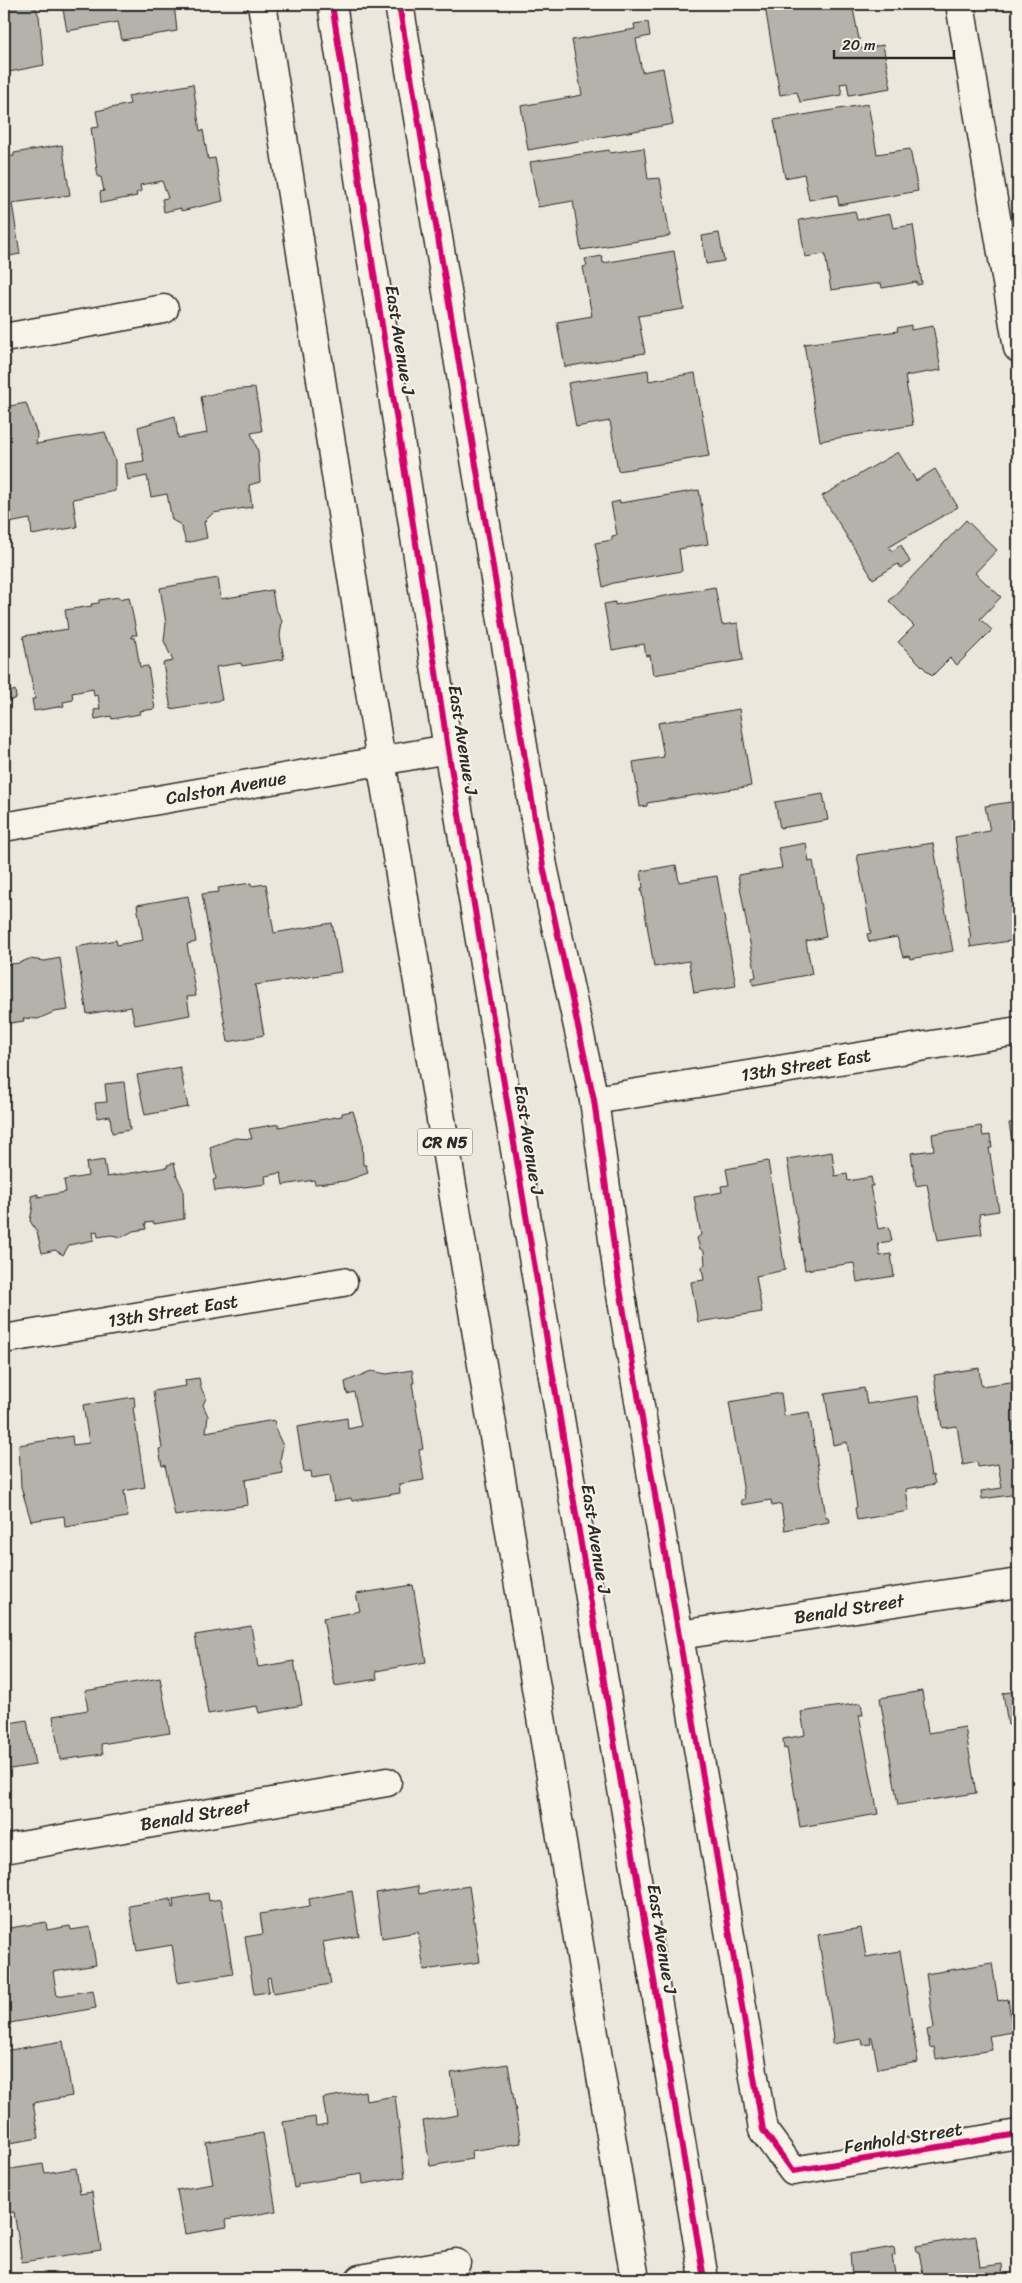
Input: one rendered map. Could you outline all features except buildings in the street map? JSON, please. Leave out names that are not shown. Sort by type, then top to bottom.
[{"type":"street","name":"CR N5","points":[[262,4],[381,761],[635,2279]]},
{"type":"street","name":"East Avenue J","points":[[332,4],[448,749],[704,2279]]},
{"type":"street","points":[[399,4],[543,866],[594,1100],[619,1283],[680,1635]]},
{"type":"street","points":[[960,4],[1018,348]]},
{"type":"street","points":[[4,338],[164,309]]},
{"type":"street","name":"Calston Avenue","points":[[4,827],[448,749]]},
{"type":"street","name":"13th Street East","points":[[594,1100],[1018,1031]]},
{"type":"street","name":"13th Street East","points":[[4,1339],[342,1282]]},
{"type":"street","name":"Benald Street","points":[[680,1635],[1018,1583]]},
{"type":"street","name":"Fenhold Street","points":[[680,1635],[763,2130],[793,2171],[1018,2134]]},
{"type":"street","name":"Benald Street","points":[[4,1849],[386,1782]]},
{"type":"street","points":[[360,2279],[456,2262]]},
{"type":"cycle path","points":[[332,4],[448,749],[704,2279]]},
{"type":"cycle path","points":[[399,4],[543,866],[594,1100],[619,1283],[763,2130],[793,2171],[1018,2134]]}]
